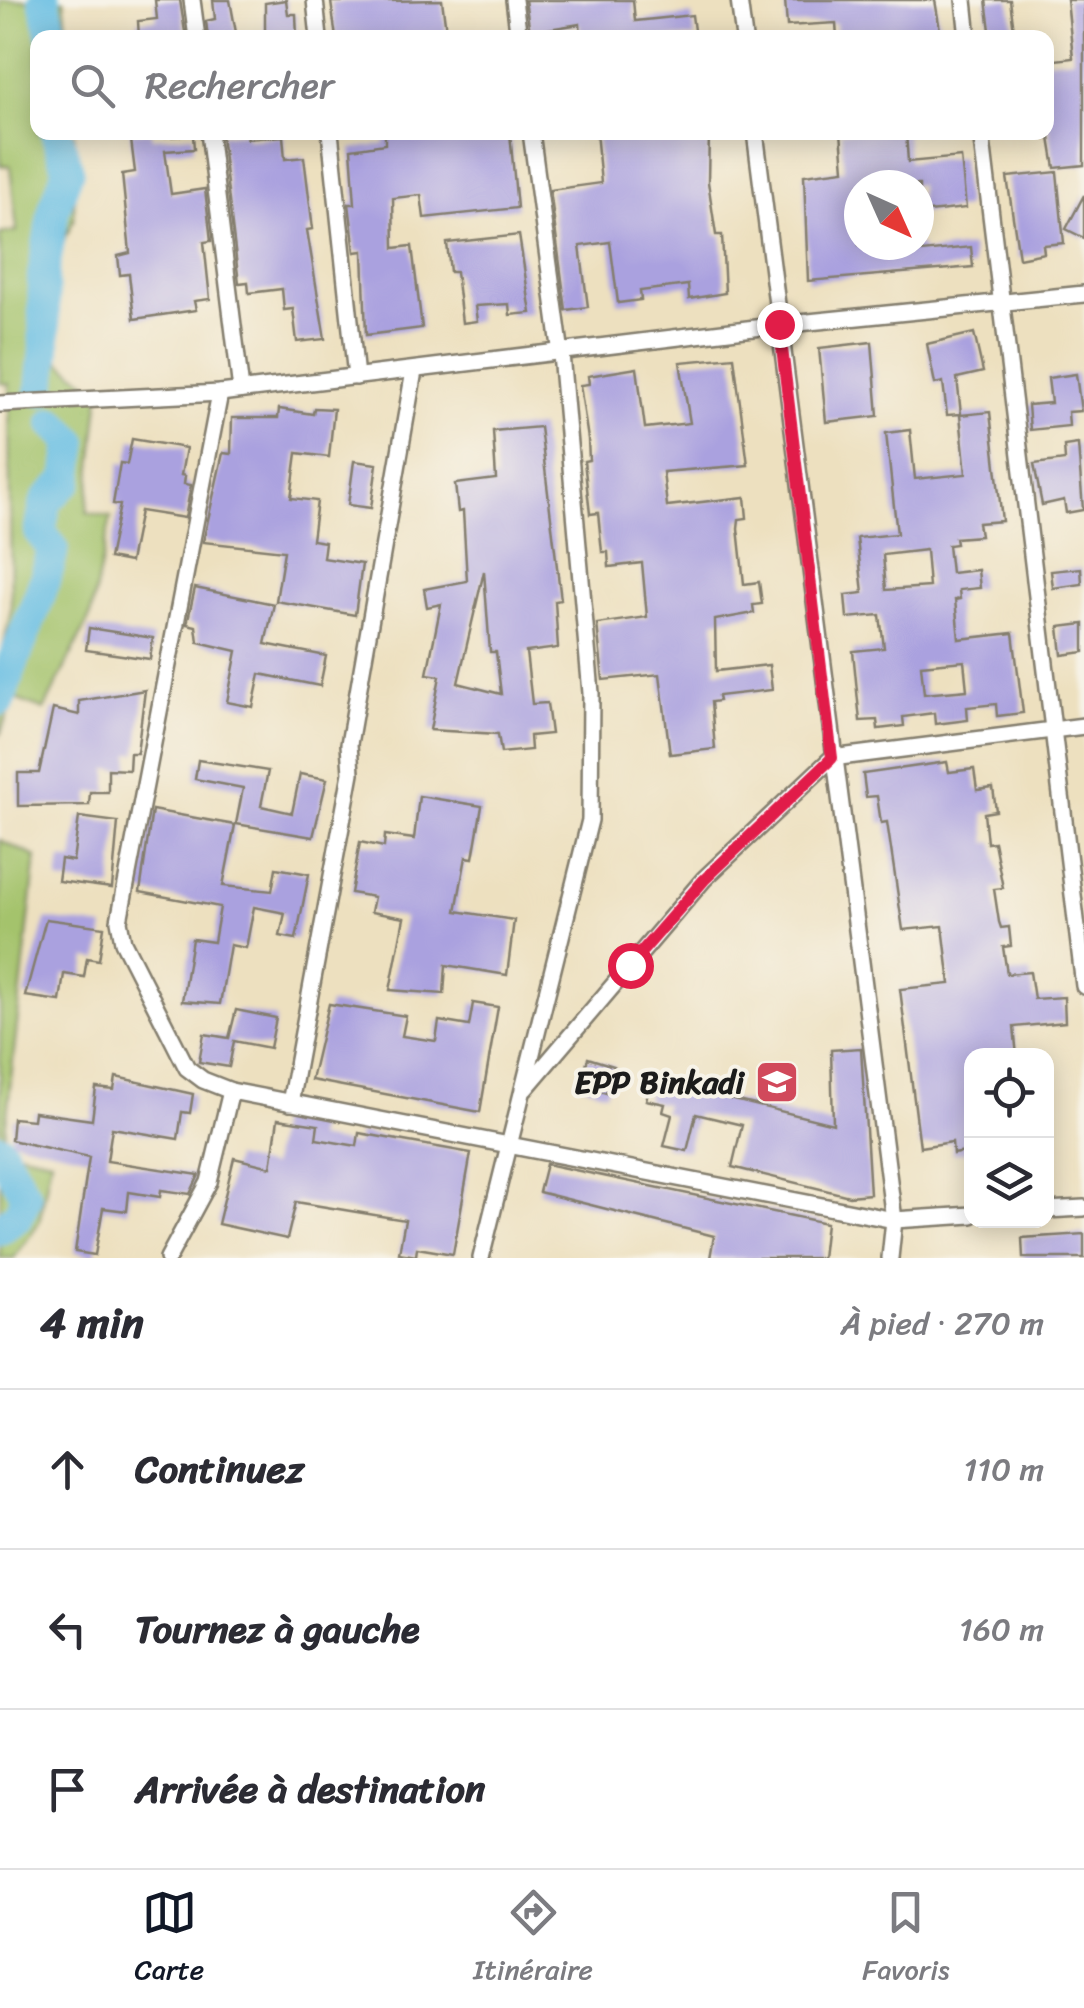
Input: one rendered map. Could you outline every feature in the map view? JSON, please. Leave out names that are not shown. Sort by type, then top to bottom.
[{"type":"street","points":[[192,0],[196,30]]},
{"type":"street","points":[[315,0],[318,30]]},
{"type":"street","points":[[514,0],[518,30]]},
{"type":"street","points":[[740,0],[743,30]]},
{"type":"street","points":[[964,0],[967,30]]},
{"type":"street","points":[[210,140],[241,390]]},
{"type":"street","points":[[331,140],[356,377]]},
{"type":"street","points":[[481,1258],[590,820],[591,692],[561,354],[533,140]]},
{"type":"street","points":[[757,140],[832,758],[894,1220],[890,1258]]},
{"type":"street","points":[[982,140],[1084,986]]},
{"type":"street","points":[[0,404],[220,393],[561,354],[779,324],[1084,294]]},
{"type":"street","points":[[290,1103],[350,773],[349,744],[414,370]]},
{"type":"street","points":[[220,393],[119,921],[123,942],[175,1052],[203,1080],[231,1091],[894,1220],[964,1216]]},
{"type":"street","points":[[521,1093],[704,880],[832,758],[1084,726]]},
{"type":"street","points":[[168,1258],[208,1182],[231,1091]]},
{"type":"street","points":[[1054,1210],[1084,1208]]},
{"type":"green space","points":[[0,0],[64,0],[67,30],[30,30],[30,140],[74,140],[74,218],[54,264],[48,352],[100,393],[87,512],[111,517],[90,617],[44,710],[13,698],[0,736],[0,667],[11,609],[9,384],[0,383],[0,234],[17,231],[10,166],[0,165]]},
{"type":"green space","points":[[0,840],[36,857],[3,1149],[51,1159],[39,1223],[14,1258],[0,1258]]},
{"type":"building","points":[[155,0],[180,0],[185,30],[139,30],[138,21],[157,19]]},
{"type":"building","points":[[213,0],[230,0],[236,30],[207,30],[206,21],[215,19]]},
{"type":"building","points":[[286,0],[288,14],[296,14],[297,30],[265,30],[265,3]]},
{"type":"building","points":[[442,0],[446,30],[335,30],[331,2]]},
{"type":"building","points":[[525,0],[633,0],[635,21],[692,15],[694,30],[580,30],[580,24],[530,30]]},
{"type":"building","points":[[785,0],[935,0],[940,30],[836,30],[836,23],[787,26]]},
{"type":"building","points":[[986,0],[1010,0],[1014,30],[990,30]]},
{"type":"building","points":[[1067,0],[1084,0],[1084,165],[1055,168],[1050,140],[1054,140],[1054,60],[1073,58]]},
{"type":"building","points":[[131,140],[193,140],[194,149],[165,151],[171,194],[205,189],[211,241],[204,242],[210,299],[194,301],[196,310],[134,319],[129,274],[120,275],[118,256],[130,253],[122,174],[135,172]]},
{"type":"building","points":[[222,140],[283,140],[285,159],[304,157],[313,229],[307,230],[325,339],[297,342],[293,309],[284,310],[282,289],[249,293],[248,282],[239,283]]},
{"type":"building","points":[[385,140],[511,140],[517,208],[424,218],[421,195],[393,198],[394,248],[412,246],[422,328],[366,335],[363,251],[355,252],[349,204],[355,204],[351,149],[385,144]]},
{"type":"building","points":[[597,140],[709,140],[708,182],[716,235],[722,235],[725,293],[689,299],[688,285],[640,291],[641,300],[618,303],[610,242],[580,246],[588,307],[566,310],[550,190],[601,183]]},
{"type":"building","points":[[842,140],[907,140],[908,162],[961,157],[966,208],[934,211],[934,170],[844,170]]},
{"type":"building","points":[[844,170],[844,260],[934,260],[934,251],[971,247],[973,267],[808,281],[804,175]]},
{"type":"building","points":[[1057,172],[1064,243],[1043,245],[1044,253],[1019,258],[1007,177]]},
{"type":"building","points":[[1084,195],[1084,238],[1066,229]]},
{"type":"building","points":[[519,235],[531,313],[510,315],[509,304],[475,306],[477,321],[462,323],[456,272],[450,272],[447,243]]},
{"type":"building","points":[[974,333],[983,372],[957,378],[961,414],[947,415],[943,382],[935,384],[927,344]]},
{"type":"building","points":[[872,342],[878,416],[826,422],[819,348]]},
{"type":"building","points":[[734,357],[748,465],[663,472],[667,506],[745,497],[747,518],[739,519],[738,528],[744,584],[759,582],[762,604],[753,605],[754,613],[715,620],[716,671],[769,665],[772,690],[718,696],[719,701],[711,702],[715,749],[670,754],[660,674],[603,680],[597,624],[647,617],[642,563],[609,567],[608,552],[602,552],[598,513],[590,514],[584,461],[589,460],[588,439],[580,385],[589,384],[588,376],[637,368],[645,428],[690,423],[680,362]]},
{"type":"building","points":[[1076,374],[1081,411],[1068,412],[1069,426],[1030,430],[1028,405],[1051,403],[1048,378]]},
{"type":"building","points":[[314,408],[334,409],[329,457],[297,453],[291,498],[317,501],[312,540],[325,542],[323,558],[362,564],[355,615],[276,601],[284,551],[203,542],[223,453],[231,454],[232,418],[278,418],[279,409],[313,414]]},
{"type":"building","points":[[990,412],[1002,521],[978,523],[980,536],[955,538],[956,544],[948,545],[951,573],[978,570],[980,588],[959,590],[960,599],[955,600],[959,639],[1013,633],[1023,713],[997,716],[996,704],[967,707],[968,720],[935,724],[934,713],[903,717],[904,726],[878,729],[877,720],[860,721],[853,651],[884,648],[880,615],[847,618],[845,595],[863,593],[857,538],[897,534],[886,433],[910,430],[915,479],[966,474],[960,415]],"holes":[[[926,550],[929,587],[886,590],[883,555]],[[964,661],[967,690],[924,694],[921,665]]]},
{"type":"building","points":[[540,427],[561,600],[555,601],[558,648],[526,652],[532,704],[547,703],[551,734],[530,736],[531,750],[501,753],[498,734],[430,730],[440,676],[427,674],[441,604],[427,607],[424,589],[467,581],[463,511],[458,512],[455,484],[496,479],[493,431]],"holes":[[[484,571],[490,652],[496,652],[501,694],[458,683]]]},
{"type":"building","points":[[132,439],[186,448],[181,475],[185,476],[184,484],[191,485],[185,518],[140,511],[130,562],[109,558],[120,505],[113,504],[120,463],[127,464]]},
{"type":"building","points":[[1078,444],[1083,510],[1066,513],[1064,500],[1042,505],[1034,464],[1065,460],[1064,446]]},
{"type":"building","points":[[354,461],[377,464],[371,508],[348,505]]},
{"type":"building","points":[[1081,568],[1082,584],[1053,588],[1051,571]]},
{"type":"building","points":[[195,588],[274,604],[265,644],[326,656],[320,686],[260,674],[253,707],[227,702],[237,651],[198,642],[196,626],[187,624]]},
{"type":"building","points":[[1084,624],[1084,652],[1062,655],[1059,627]]},
{"type":"building","points":[[89,628],[153,638],[150,659],[86,650]]},
{"type":"building","points":[[145,690],[137,753],[130,753],[129,770],[108,769],[108,792],[90,792],[89,805],[18,806],[18,773],[39,773],[53,709],[79,715],[79,701]]},
{"type":"building","points":[[198,760],[268,771],[261,806],[292,813],[300,774],[327,779],[313,837],[236,824],[243,788],[195,779]]},
{"type":"building","points":[[947,762],[949,772],[974,769],[977,790],[993,788],[996,811],[984,813],[987,843],[994,842],[1003,888],[994,889],[999,922],[1001,928],[1009,927],[1011,946],[1003,947],[1007,974],[1030,972],[1034,999],[1064,997],[1065,1022],[1014,1027],[1016,1048],[964,1048],[964,1152],[953,1154],[952,1142],[920,1147],[900,989],[950,984],[943,926],[903,930],[887,822],[881,823],[877,796],[866,797],[863,774]]},
{"type":"building","points":[[419,796],[482,806],[473,858],[466,857],[456,911],[514,920],[507,975],[446,965],[444,994],[390,990],[404,918],[371,912],[374,897],[351,893],[360,842],[384,847],[385,835],[414,839]]},
{"type":"building","points":[[152,810],[235,825],[223,886],[272,891],[276,868],[309,874],[296,939],[280,936],[285,913],[254,907],[246,948],[230,945],[220,1004],[182,1001],[192,939],[214,942],[220,907],[140,892]]},
{"type":"building","points":[[79,817],[118,822],[112,888],[58,881],[61,859],[73,861]]},
{"type":"building","points":[[46,919],[104,927],[99,960],[87,958],[84,977],[64,974],[60,1001],[25,996]]},
{"type":"building","points":[[473,1003],[498,1007],[480,1112],[311,1080],[329,1004],[406,1016],[402,1036],[436,1041],[439,1021],[469,1026]]},
{"type":"building","points":[[236,1010],[276,1018],[270,1048],[234,1041],[229,1067],[199,1062],[204,1034],[229,1038]]},
{"type":"building","points":[[861,1048],[870,1194],[849,1196],[732,1167],[742,1125],[696,1114],[687,1151],[664,1146],[672,1115],[663,1112],[665,1104],[646,1100],[652,1080],[833,1124],[831,1050]]},
{"type":"building","points":[[588,1058],[614,1066],[606,1093],[580,1085]]},
{"type":"building","points":[[116,1077],[193,1094],[190,1113],[182,1112],[178,1139],[112,1128],[107,1161],[199,1175],[190,1194],[161,1190],[160,1197],[129,1192],[127,1211],[103,1208],[95,1255],[75,1252],[89,1157],[11,1140],[13,1118],[33,1120],[34,1112],[92,1120],[96,1088],[114,1090]]},
{"type":"building","points":[[278,1119],[318,1125],[316,1139],[357,1146],[359,1133],[471,1153],[453,1254],[417,1248],[416,1256],[399,1253],[405,1220],[296,1202],[287,1239],[218,1224],[234,1158],[271,1167]]},
{"type":"building","points":[[546,1164],[826,1223],[822,1258],[710,1258],[714,1236],[539,1192]]},
{"type":"building","points":[[1084,1234],[1084,1258],[1023,1258],[1022,1238]]},
{"type":"waterway","points":[[44,0],[51,30]]},
{"type":"waterway","points":[[41,390],[45,350],[43,276],[54,209],[68,170],[59,140]]},
{"type":"waterway","points":[[0,700],[53,549],[40,532],[46,501],[68,480],[73,442],[54,423]]},
{"type":"waterway","points":[[0,1149],[26,1197],[18,1216],[0,1229]]},
{"type":"place","name":"EPP Binkadi","points":[[777,1082]]},
{"type":"route","points":[[630,965],[704,880],[832,758],[779,324]]}]
